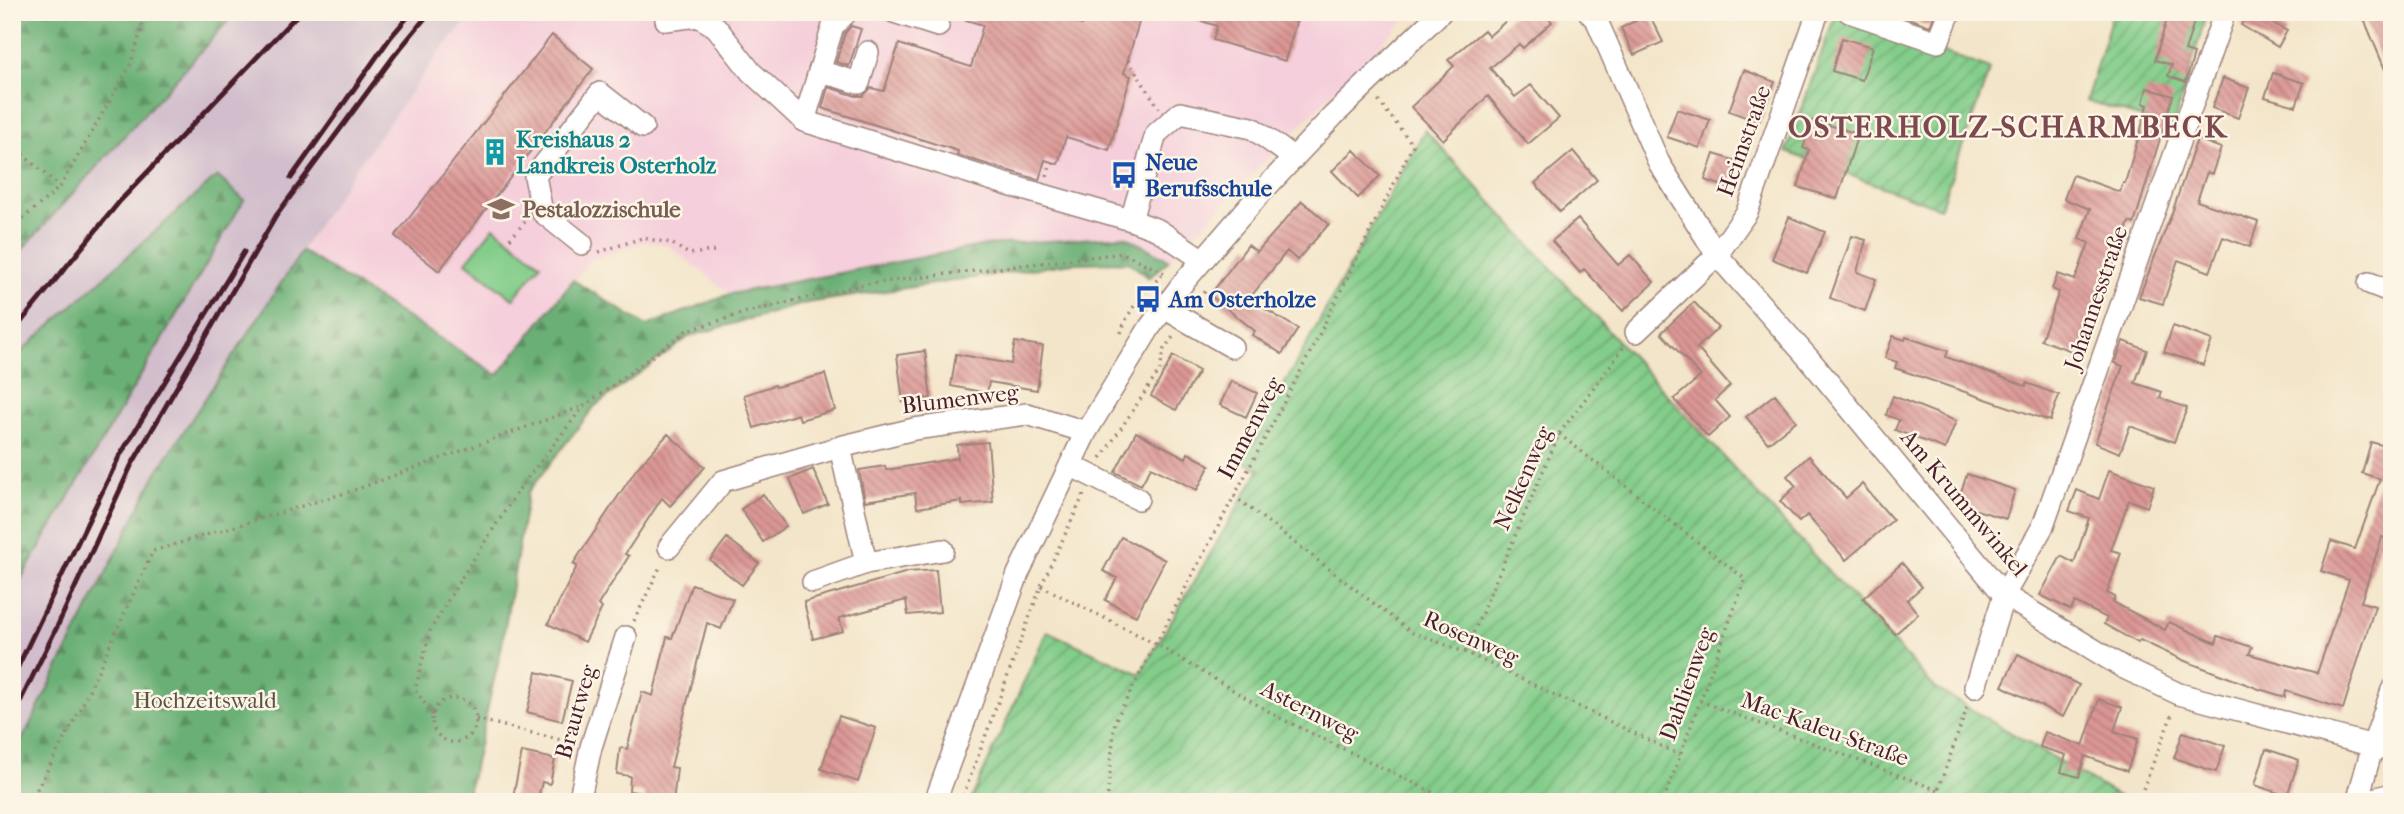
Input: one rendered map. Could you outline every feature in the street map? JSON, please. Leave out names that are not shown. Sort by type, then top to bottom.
[{"type":"street","points":[[804,121],[833,26],[846,12]]},
{"type":"street","points":[[894,12],[938,26]]},
{"type":"street","points":[[935,802],[1018,574],[1086,432],[1164,308],[1294,158],[1441,12]]},
{"type":"street","name":"Am Krummwinkel","points":[[1589,12],[1597,20],[1659,163],[1717,255],[1810,360],[2004,595],[2124,668],[2179,694],[2382,748]]},
{"type":"street","name":"Heimstraße","points":[[1636,332],[1717,255],[1747,212],[1818,12]]},
{"type":"street","points":[[1849,12],[1938,42],[1950,12]]},
{"type":"street","name":"Johannesstraße","points":[[1975,687],[2004,595],[2043,526],[2225,12]]},
{"type":"street","points":[[666,20],[698,16],[716,27],[751,72],[804,121],[1131,220],[1158,230],[1203,260]]},
{"type":"street","points":[[819,71],[859,83],[868,52]]},
{"type":"street","points":[[582,244],[542,212],[535,176],[600,93],[643,127]]},
{"type":"street","points":[[1131,220],[1156,134],[1180,113],[1252,128],[1294,158]]},
{"type":"street","points":[[2369,283],[2392,292]]},
{"type":"street","points":[[1164,308],[1232,347]]},
{"type":"street","name":"Blumenweg","points":[[669,547],[723,481],[840,447],[914,429],[1027,414],[1086,432]]},
{"type":"street","points":[[840,447],[866,563]]},
{"type":"street","points":[[1070,465],[1138,499]]},
{"type":"street","points":[[813,582],[866,563],[943,550]]},
{"type":"street","name":"Brautweg","points":[[579,802],[591,747],[626,637]]},
{"type":"street","points":[[2359,802],[2382,748],[2392,690]]},
{"type":"street","points":[[2359,802],[2392,794]]},
{"type":"path","points":[[12,228],[60,187],[130,66],[147,12]]},
{"type":"path","points":[[1128,60],[1169,123]]},
{"type":"path","name":"Immenweg","points":[[1107,802],[1115,721],[1309,355],[1413,145],[1366,84]]},
{"type":"path","points":[[12,145],[60,187]]},
{"type":"path","points":[[582,244],[595,253],[642,238],[671,243],[689,254],[714,251]]},
{"type":"path","points":[[433,715],[441,702],[454,698],[468,703],[476,719],[472,734],[466,739],[451,742],[439,736],[435,730],[433,715],[415,690],[430,631],[522,485],[583,407],[686,331],[747,312],[866,284],[1123,253],[1183,283]]},
{"type":"path","name":"Nelkenweg","points":[[1465,652],[1559,434],[1636,332]]},
{"type":"path","points":[[30,802],[80,710],[153,551],[352,491],[583,407]]},
{"type":"path","name":"Dahlienweg","points":[[1559,434],[1745,579],[1663,802]]},
{"type":"path","name":"Rosenweg","points":[[1234,496],[1411,632],[1465,652],[1680,755]]},
{"type":"path","points":[[626,637],[669,547]]},
{"type":"path","name":"Asternweg","points":[[1018,574],[1156,644],[1278,717],[1453,802]]},
{"type":"path","points":[[1934,802],[1975,687]]},
{"type":"path","points":[[2138,802],[2179,694]]},
{"type":"path","name":"Mac-Kaleu-Straße","points":[[1700,701],[1938,790]]},
{"type":"path","points":[[476,719],[591,747]]},
{"type":"shaded area","points":[[236,12],[475,12],[442,49],[349,178],[157,472],[12,760],[12,594],[167,331],[217,176],[12,360],[12,261]]},
{"type":"shaded area","points":[[475,12],[1412,12],[1169,260],[1125,236],[986,245],[730,294],[669,246],[648,241],[591,260],[498,375],[302,251],[349,178],[442,49]]},
{"type":"green space","points":[[12,12],[236,12],[12,261]]},
{"type":"green space","points":[[2113,12],[2207,12],[2173,127],[2086,101]]},
{"type":"green space","points":[[1836,13],[1990,69],[1940,208],[1786,152]]},
{"type":"green space","points":[[1425,130],[1935,688],[2128,802],[970,802],[1047,631],[1140,674],[1260,469],[1242,461]]},
{"type":"green space","points":[[217,176],[244,200],[12,594],[12,360]]},
{"type":"green space","points":[[494,227],[541,264],[513,299],[466,262]]},
{"type":"green space","name":"Hochzeitswald","points":[[1125,236],[1169,260],[1149,278],[1129,262],[1072,263],[807,303],[690,336],[595,406],[528,492],[501,650],[466,802],[356,799],[355,802],[12,802],[12,760],[157,472],[302,251],[498,375],[573,280],[647,326],[730,294],[986,245]]},
{"type":"building","points":[[954,12],[1041,12],[1082,25],[1085,12],[1142,12],[1124,73],[1131,76],[1109,150],[1066,137],[1058,164],[1045,160],[1039,180],[822,108],[828,87],[856,96],[863,96],[871,88],[884,91],[899,44],[971,67],[983,25],[953,16]]},
{"type":"building","points":[[1186,12],[1299,12],[1285,61],[1213,40],[1217,26],[1186,16]]},
{"type":"building","points":[[1516,12],[1543,12],[1552,22],[1523,48],[1519,44],[1490,68],[1515,97],[1531,85],[1559,118],[1528,144],[1488,96],[1443,140],[1411,107],[1454,66],[1448,60],[1484,30],[1489,36]]},
{"type":"building","points":[[1891,12],[1936,12],[1930,26]]},
{"type":"building","points":[[2169,12],[2197,12],[2185,51],[2194,54],[2186,82],[2168,76],[2172,65],[2155,60]]},
{"type":"building","points":[[2249,12],[2274,12],[2269,21],[2287,31],[2278,47],[2241,25]]},
{"type":"building","points":[[2361,12],[2392,12],[2392,84],[2391,84]]},
{"type":"building","points":[[1649,14],[1663,42],[1634,55],[1621,28]]},
{"type":"building","points":[[851,26],[861,29],[849,66],[836,62],[845,33]]},
{"type":"building","name":"Kreishaus 2 Landkreis Osterholz","points":[[552,35],[593,69],[439,271],[395,236]]},
{"type":"building","points":[[1842,38],[1873,47],[1862,80],[1832,71]]},
{"type":"building","points":[[1744,70],[1775,82],[1759,122],[1729,111]]},
{"type":"building","points":[[2273,73],[2304,83],[2296,106],[2265,97]]},
{"type":"building","points":[[2223,78],[2249,88],[2238,118],[2212,108]]},
{"type":"building","points":[[2147,88],[2173,96],[2134,224],[2129,222],[2100,307],[2098,306],[2080,354],[2041,340],[2059,292],[2052,289],[2058,274],[2075,280],[2089,243],[2079,239],[2090,209],[2064,199],[2073,175],[2120,192],[2148,105],[2143,103]]},
{"type":"building","points":[[1677,109],[1710,120],[1700,148],[1667,137]]},
{"type":"building","points":[[1813,120],[1858,134],[1837,199],[1798,187],[1809,150],[1803,148]]},
{"type":"building","points":[[2197,139],[2221,148],[2212,174],[2207,172],[2197,201],[2258,222],[2250,247],[2223,237],[2210,272],[2178,260],[2163,304],[2139,297]]},
{"type":"building","points":[[1354,150],[1380,176],[1358,198],[1332,171]]},
{"type":"building","points":[[1573,151],[1597,180],[1560,212],[1535,183]]},
{"type":"building","points":[[1714,154],[1739,162],[1730,188],[1705,180]]},
{"type":"building","points":[[1302,201],[1329,224],[1297,260],[1287,251],[1249,299],[1298,329],[1282,354],[1252,335],[1255,331],[1210,295],[1248,245],[1257,252]]},
{"type":"building","points":[[1789,217],[1825,232],[1807,273],[1772,259]]},
{"type":"building","points":[[1578,219],[1618,265],[1630,255],[1654,282],[1623,311],[1584,269],[1580,273],[1552,241]]},
{"type":"building","points":[[1852,236],[1866,240],[1857,272],[1876,279],[1865,311],[1830,298]]},
{"type":"building","points":[[1694,302],[1718,328],[1697,348],[1730,386],[1715,400],[1730,417],[1708,437],[1674,399],[1701,376],[1661,333]]},
{"type":"building","points":[[2173,326],[2212,340],[2203,365],[2164,352]]},
{"type":"building","points":[[1893,336],[1905,340],[1906,337],[1948,351],[1946,357],[2059,395],[2050,421],[1895,368],[1897,362],[1885,358]]},
{"type":"building","points":[[2123,341],[2147,350],[2135,383],[2162,392],[2160,398],[2187,408],[2174,442],[2130,426],[2120,453],[2095,443],[2123,366],[2115,363]]},
{"type":"building","points":[[1015,342],[1043,346],[1037,390],[989,382],[987,393],[951,386],[956,354],[1011,364]]},
{"type":"building","points":[[925,351],[931,398],[903,402],[897,355]]},
{"type":"building","points":[[1173,356],[1199,371],[1176,410],[1151,396]]},
{"type":"building","points":[[825,374],[835,410],[800,420],[798,414],[754,428],[744,395]]},
{"type":"building","points":[[1231,381],[1257,393],[1246,417],[1220,405]]},
{"type":"building","points":[[1775,394],[1796,421],[1768,443],[1746,417]]},
{"type":"building","points":[[1893,396],[1956,421],[1945,449],[1895,430],[1899,420],[1886,415]]},
{"type":"building","points":[[1136,432],[1186,458],[1188,453],[1210,465],[1197,490],[1151,467],[1141,485],[1115,472]]},
{"type":"building","points":[[668,434],[705,467],[670,506],[662,498],[625,554],[629,556],[598,605],[602,608],[585,642],[548,624],[577,566],[573,564],[637,468]]},
{"type":"building","points":[[988,442],[993,502],[962,505],[962,501],[917,508],[915,493],[865,501],[859,470],[885,466],[886,470],[958,458],[957,445]]},
{"type":"building","points":[[2371,442],[2392,448],[2392,540],[2382,537],[2361,602],[2375,606],[2343,709],[2286,691],[2285,697],[2259,689],[2185,661],[2140,640],[2138,643],[2104,624],[2107,618],[2075,602],[2071,610],[2040,595],[2061,556],[2074,563],[2089,518],[2069,511],[2077,490],[2099,499],[2109,470],[2154,486],[2147,507],[2129,500],[2111,550],[2121,553],[2107,593],[2115,597],[2113,602],[2165,630],[2169,622],[2216,643],[2218,636],[2252,647],[2249,654],[2317,673],[2349,580],[2321,571],[2331,541],[2355,549],[2380,479],[2362,473]]},
{"type":"building","points":[[1809,456],[1846,498],[1862,484],[1893,520],[1846,560],[1807,515],[1799,522],[1780,501],[1796,486],[1787,476]]},
{"type":"building","points":[[813,469],[828,504],[804,514],[790,479]]},
{"type":"building","points":[[1967,474],[2015,490],[2006,519],[1957,504]]},
{"type":"building","points":[[763,494],[786,526],[763,542],[741,509]]},
{"type":"building","points":[[1121,537],[1165,560],[1136,616],[1105,600],[1117,578],[1103,571]]},
{"type":"building","points":[[727,538],[759,563],[742,585],[710,560]]},
{"type":"building","points":[[1902,563],[1922,587],[1907,600],[1918,614],[1895,634],[1863,598]]},
{"type":"building","points":[[936,570],[940,612],[908,615],[906,600],[839,618],[843,631],[813,639],[804,602],[908,572]]},
{"type":"building","points":[[692,584],[733,599],[721,629],[707,623],[671,767],[677,768],[673,802],[644,802],[645,793],[629,791],[630,776],[617,774],[620,748],[627,749],[642,692],[653,696],[667,637],[672,638]]},
{"type":"building","points":[[2018,654],[2079,685],[2063,717],[2002,686]]},
{"type":"building","points":[[537,672],[572,681],[562,721],[527,712]]},
{"type":"building","points":[[2099,699],[2122,707],[2114,731],[2138,739],[2127,771],[2085,756],[2079,777],[2061,772],[2066,755],[2040,747],[2045,732],[2083,746]]},
{"type":"building","points":[[839,716],[876,728],[858,782],[821,769]]},
{"type":"building","points":[[2183,732],[2225,746],[2216,772],[2174,758]]},
{"type":"building","points":[[2266,749],[2299,760],[2287,796],[2255,785]]},
{"type":"building","points":[[522,752],[555,759],[550,784],[542,782],[537,802],[512,802]]},
{"type":"railway","points":[[12,333],[120,201],[300,12]]},
{"type":"railway","points":[[291,178],[390,38],[412,12]]},
{"type":"railway","points":[[12,718],[131,466],[276,216],[394,56],[430,12]]},
{"type":"railway","points":[[12,679],[119,457],[244,252]]},
{"type":"place","name":"Kreishaus 2 Landkreis Osterholz","points":[[495,152]]},
{"type":"place","name":"Neue Berufsschule","points":[[1124,175]]},
{"type":"place","name":"Pestalozzischule","points":[[501,209]]},
{"type":"place","name":"Am Osterholze","points":[[1148,299]]},
{"type":"district","name":"OSTERHOLZ-SCHARMBECK","points":[[2008,127]]}]
